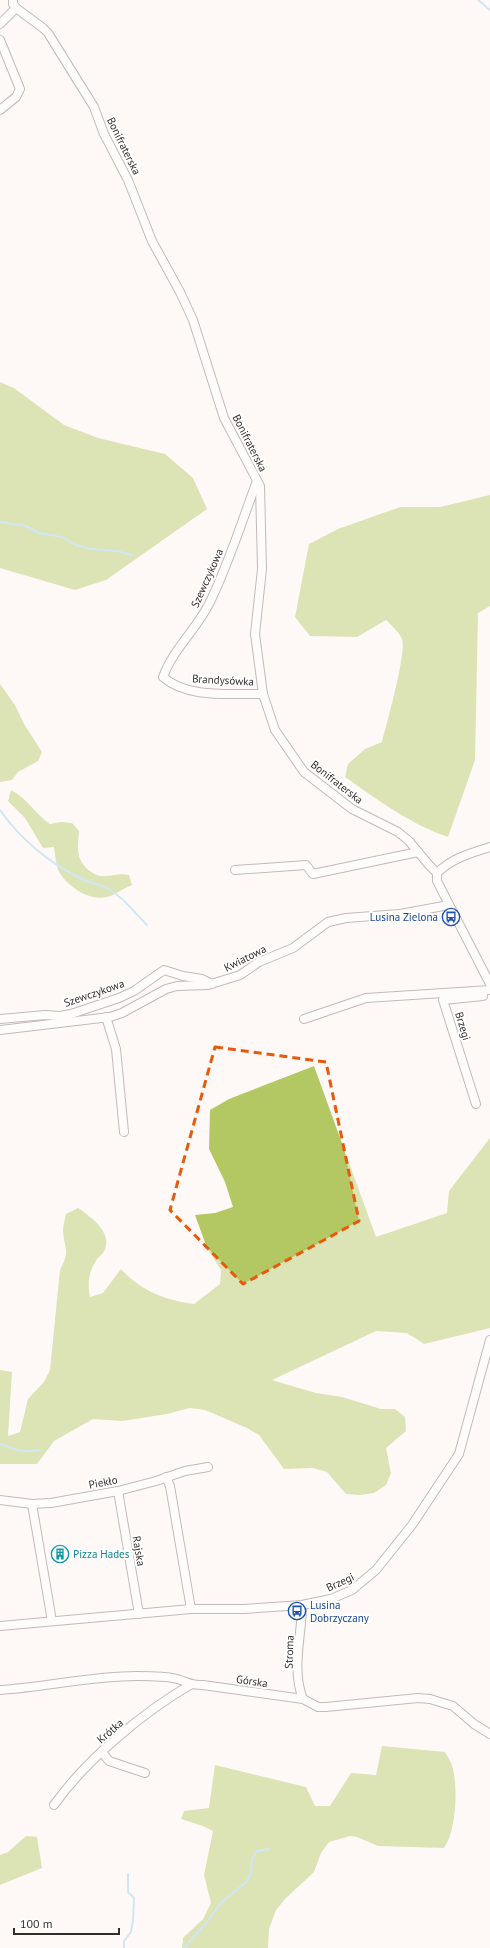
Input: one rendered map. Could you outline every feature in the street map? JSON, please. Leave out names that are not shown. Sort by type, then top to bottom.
[{"type":"street","points":[[0,24],[14,4]]},
{"type":"street","name":"Bonifraterska","points":[[14,4],[43,28],[94,107],[104,134],[128,180],[152,240],[180,292],[193,320],[224,418],[260,486],[262,569],[255,634],[263,694],[275,730],[304,772],[352,810],[398,832],[409,841],[437,873]]},
{"type":"street","points":[[0,40],[20,90],[16,97],[0,110]]},
{"type":"street","name":"Szewczykowa","points":[[163,677],[176,652],[198,623],[210,602],[221,578],[257,481]]},
{"type":"street","name":"Brandysówka","points":[[163,677],[175,686],[196,692],[263,694]]},
{"type":"street","points":[[490,847],[456,858],[445,865],[437,873],[437,881],[490,984]]},
{"type":"street","points":[[235,870],[306,865],[313,874],[418,852]]},
{"type":"street","name":"Kwiatowa","points":[[0,1030],[106,1017],[122,1013],[166,989],[177,986],[212,984],[240,975],[260,962],[293,948],[328,922],[346,918],[400,914],[449,905]]},
{"type":"street","name":"Szewczykowa","points":[[0,1019],[45,1015],[60,1016],[71,1014],[119,998],[134,991],[164,970],[183,976],[202,979],[212,984]]},
{"type":"street","points":[[304,1019],[366,998],[490,990]]},
{"type":"street","name":"Brzegi","points":[[476,1104],[443,1000],[490,995]]},
{"type":"street","points":[[106,1017],[116,1049],[124,1132]]},
{"type":"street","name":"Brzegi","points":[[0,1626],[191,1610],[244,1609],[302,1604],[331,1599],[352,1590],[363,1583],[376,1570],[426,1505],[459,1454],[490,1340]]},
{"type":"street","name":"Piekło","points":[[0,1500],[32,1504],[52,1503],[118,1491],[185,1471],[208,1467]]},
{"type":"street","points":[[166,1477],[170,1486],[191,1610]]},
{"type":"street","name":"Rajska","points":[[118,1491],[139,1614]]},
{"type":"street","points":[[32,1504],[52,1621]]},
{"type":"street","name":"Stroma","points":[[302,1604],[298,1648],[300,1692],[304,1699]]},
{"type":"street","name":"Górska","points":[[0,1690],[21,1689],[74,1680],[138,1676],[177,1679],[190,1685],[210,1686],[304,1699],[318,1707],[418,1698],[430,1699],[453,1706],[474,1724],[490,1734]]},
{"type":"street","name":"Krótka","points":[[54,1805],[69,1784],[102,1752],[142,1717],[190,1685]]},
{"type":"street","points":[[102,1752],[109,1760],[145,1773]]},
{"type":"highlighted area","points":[[215,1047],[326,1062],[359,1221],[243,1284],[170,1210]]},
{"type":"green space","points":[[0,382],[14,388],[64,425],[98,438],[165,454],[193,478],[207,509],[106,580],[75,590],[0,568]]},
{"type":"green space","points":[[490,495],[490,606],[478,613],[475,760],[448,837],[434,832],[407,818],[382,803],[345,777],[348,764],[365,749],[382,742],[402,658],[402,639],[399,634],[386,620],[357,637],[310,636],[295,617],[309,544],[338,529],[400,507],[440,507]]},
{"type":"green space","points":[[0,684],[15,705],[24,724],[42,752],[38,761],[18,772],[12,780],[0,782]]},
{"type":"green space","points":[[11,790],[22,797],[50,824],[61,822],[72,823],[79,831],[78,853],[85,867],[90,871],[96,875],[102,876],[120,874],[129,875],[132,885],[113,895],[98,898],[83,893],[69,884],[59,872],[54,847],[43,848],[25,818],[8,801]]},
{"type":"green space","points":[[314,1066],[376,1237],[447,1213],[449,1191],[490,1138],[490,1328],[424,1344],[407,1333],[376,1331],[272,1380],[316,1393],[342,1397],[381,1409],[395,1409],[405,1417],[406,1431],[386,1448],[391,1473],[386,1485],[374,1493],[360,1495],[346,1494],[327,1472],[313,1468],[284,1469],[259,1435],[247,1428],[205,1410],[190,1408],[167,1414],[122,1421],[93,1419],[54,1441],[37,1464],[0,1464],[0,1370],[12,1372],[8,1436],[20,1432],[28,1399],[44,1382],[50,1370],[60,1270],[66,1253],[63,1230],[66,1214],[78,1208],[99,1225],[105,1237],[106,1243],[104,1250],[90,1272],[90,1297],[103,1293],[121,1269],[145,1289],[163,1297],[194,1304],[220,1284],[221,1270],[207,1248],[195,1215],[215,1213],[233,1207],[225,1182],[209,1149],[210,1110],[229,1099]]},
{"type":"green space","points":[[382,1746],[445,1752],[453,1769],[456,1799],[451,1831],[444,1848],[378,1846],[357,1837],[350,1836],[329,1842],[321,1853],[314,1872],[285,1899],[276,1910],[269,1929],[268,1948],[182,1948],[183,1938],[203,1919],[211,1903],[204,1875],[213,1831],[181,1819],[184,1811],[209,1808],[215,1765],[306,1787],[315,1806],[330,1806],[351,1773],[376,1775]]},
{"type":"green space","points":[[26,1836],[37,1837],[42,1868],[0,1885],[0,1855],[8,1852]]},
{"type":"waterway","points":[[478,0],[490,10]]},
{"type":"waterway","points":[[0,522],[26,526],[39,533],[62,537],[76,545],[91,549],[117,551],[132,555]]},
{"type":"waterway","points":[[0,810],[17,831],[48,859],[72,874],[106,887],[124,901],[147,925]]},
{"type":"waterway","points":[[0,1444],[20,1450],[40,1450]]},
{"type":"waterway","points":[[184,1948],[222,1902],[247,1881],[251,1873],[252,1859],[257,1851],[269,1849]]},
{"type":"waterway","points":[[124,1948],[124,1941],[131,1932],[133,1920],[134,1898],[128,1892],[128,1874]]},
{"type":"place","name":"Lusina Zielona","points":[[451,917]]},
{"type":"place","name":"Pizza Hades","points":[[60,1554]]},
{"type":"place","name":"Lusina Dobrzyczany","points":[[297,1611]]}]
